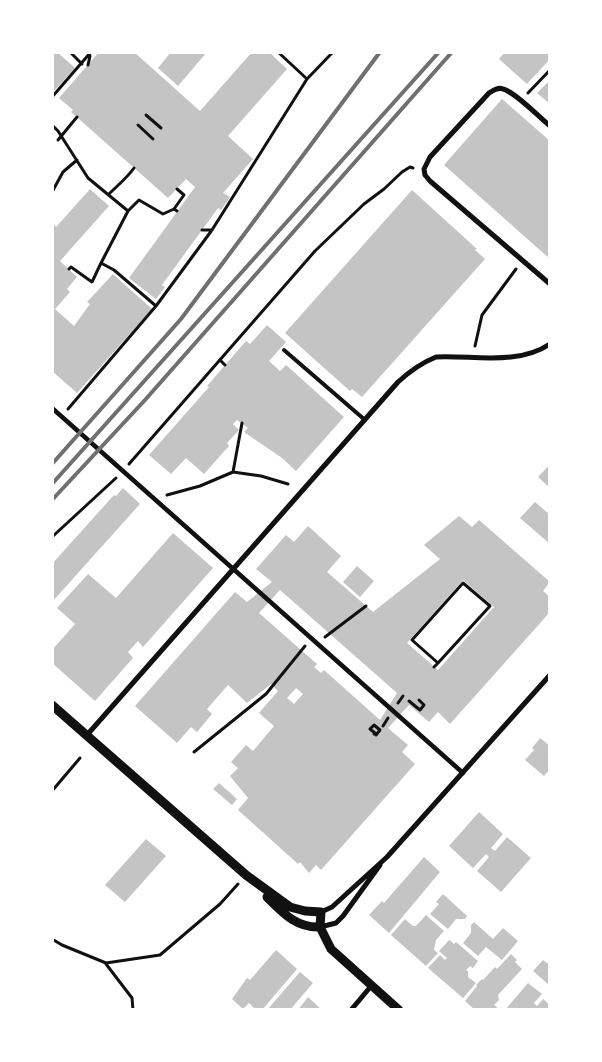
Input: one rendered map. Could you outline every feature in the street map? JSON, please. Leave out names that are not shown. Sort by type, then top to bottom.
[{"type":"street","points":[[550,126],[511,93],[501,88],[494,89],[430,158],[424,168],[425,175],[430,181],[550,284]]},
{"type":"street","points":[[87,735],[398,382],[411,370],[436,357],[519,356],[540,350],[550,344]]},
{"type":"street","points":[[52,408],[463,773]]},
{"type":"street","points":[[52,705],[246,875],[290,919],[306,926],[320,927],[336,922],[343,916],[387,857],[550,675]]},
{"type":"street","points":[[246,875],[290,907],[304,911],[321,912],[332,907],[387,857]]},
{"type":"street","points":[[321,912],[320,927],[331,949],[399,1010]]},
{"type":"street","points":[[351,1010],[372,985]]},
{"type":"lane","points":[[284,350],[365,420]]},
{"type":"path","points":[[70,52],[82,64]]},
{"type":"path","points":[[52,97],[91,52]]},
{"type":"path","points":[[88,65],[91,52]]},
{"type":"path","points":[[278,52],[307,79]]},
{"type":"path","points":[[62,416],[156,306],[212,230],[307,79],[333,52]]},
{"type":"path","points":[[521,101],[550,70]]},
{"type":"path","points":[[146,115],[161,128]]},
{"type":"path","points":[[58,140],[77,117]]},
{"type":"path","points":[[138,124],[153,138]]},
{"type":"path","points":[[52,125],[58,131],[88,178],[128,211]]},
{"type":"path","points":[[52,192],[63,172],[77,160]]},
{"type":"path","points":[[52,537],[123,471],[315,251],[343,222],[402,172],[410,167],[424,168]]},
{"type":"path","points":[[109,194],[122,180],[126,179],[134,168]]},
{"type":"path","points":[[69,269],[72,266],[92,282],[128,211],[139,200],[163,214],[176,210],[184,195],[177,189]]},
{"type":"path","points":[[202,230],[212,230]]},
{"type":"path","points":[[473,356],[482,315],[523,261]]},
{"type":"path","points":[[102,263],[156,306]]},
{"type":"path","points":[[220,360],[225,365]]},
{"type":"path","points":[[233,472],[242,423]]},
{"type":"path","points":[[154,499],[200,486],[233,472],[261,476],[288,484]]},
{"type":"path","points":[[434,667],[438,663],[490,606],[463,582],[412,640],[438,663]]},
{"type":"path","points":[[317,643],[366,606]]},
{"type":"path","points":[[194,752],[266,694],[312,638]]},
{"type":"path","points":[[409,701],[420,710],[424,705],[419,700]]},
{"type":"path","points":[[52,791],[80,758]]},
{"type":"path","points":[[52,938],[62,945],[106,963],[160,955],[220,904],[246,875]]},
{"type":"path","points":[[106,963],[132,998],[133,1010]]},
{"type":"building","points":[[52,52],[57,52],[75,68],[52,93]]},
{"type":"building","points":[[99,52],[134,52],[200,111],[252,52],[269,52],[287,69],[228,136],[253,159],[223,193],[230,197],[221,210],[218,208],[162,285],[165,287],[156,299],[129,278],[195,187],[186,179],[168,198],[71,112],[73,110],[59,98]]},
{"type":"building","points":[[171,52],[207,52],[178,86],[158,68]]},
{"type":"building","points":[[505,52],[550,52],[550,59],[527,84],[499,59]]},
{"type":"building","points":[[550,80],[550,104],[537,93]]},
{"type":"building","points":[[502,99],[550,141],[550,259],[444,165]]},
{"type":"building","points":[[90,189],[109,206],[60,261],[77,277],[67,289],[70,292],[55,309],[74,326],[90,304],[87,302],[113,274],[152,309],[77,393],[52,371],[52,226],[56,227]]},
{"type":"building","points":[[412,190],[477,249],[475,250],[485,259],[362,397],[352,389],[350,391],[285,333]]},
{"type":"building","points":[[267,325],[286,342],[269,361],[280,371],[286,365],[344,417],[296,471],[282,458],[244,432],[248,428],[237,420],[233,424],[239,430],[227,443],[229,446],[204,474],[186,458],[171,474],[149,455],[209,387],[207,386],[246,341],[250,344]]},
{"type":"building","points":[[550,464],[550,488],[538,477]]},
{"type":"building","points":[[123,488],[140,504],[52,602],[52,564],[114,495],[116,496]]},
{"type":"building","points":[[535,502],[550,515],[550,544],[520,518]]},
{"type":"building","points":[[459,516],[472,527],[479,520],[550,582],[543,591],[550,597],[550,612],[450,724],[438,712],[429,722],[409,705],[388,728],[408,745],[402,752],[415,764],[321,870],[316,865],[309,873],[300,862],[298,864],[238,810],[248,798],[230,776],[238,768],[231,762],[246,745],[253,751],[274,726],[259,713],[278,691],[271,684],[247,703],[228,685],[207,709],[212,714],[197,732],[191,727],[177,743],[135,706],[235,592],[247,602],[272,582],[256,569],[286,535],[294,542],[308,526],[341,556],[327,572],[373,612],[440,559],[424,545]],"holes":[[[463,580],[494,607],[438,670],[407,643]],[[280,590],[397,693],[380,720],[324,670],[321,673],[314,667],[317,664],[259,613]],[[296,688],[303,694],[294,704],[287,698]]]},
{"type":"building","points":[[173,533],[213,568],[143,647],[138,641],[128,652],[133,658],[95,701],[52,663],[52,650],[75,624],[57,608],[88,574],[116,598]]},
{"type":"building","points":[[357,566],[374,581],[360,597],[343,582]]},
{"type":"building","points":[[540,738],[550,746],[550,769],[544,776],[525,760],[534,750],[532,748]]},
{"type":"building","points":[[219,783],[237,799],[232,805],[213,789]]},
{"type":"building","points":[[479,812],[503,834],[491,848],[495,851],[507,837],[531,858],[501,892],[477,871],[489,857],[486,854],[473,868],[449,846]]},
{"type":"building","points":[[146,839],[166,856],[125,902],[105,885]]},
{"type":"building","points":[[424,857],[440,872],[389,933],[369,915],[382,901],[384,903]]},
{"type":"building","points":[[443,894],[467,916],[465,919],[456,919],[448,929],[430,914],[439,904],[436,902]]},
{"type":"building","points":[[426,915],[444,931],[436,940],[434,950],[438,953],[426,966],[391,935],[405,919],[413,926],[416,926]]},
{"type":"building","points":[[474,922],[493,939],[503,928],[518,941],[502,960],[486,947],[478,956],[463,943],[471,933],[471,925]]},
{"type":"building","points":[[449,940],[454,944],[456,942],[478,961],[473,968],[470,966],[466,970],[468,971],[468,977],[476,983],[463,998],[428,968],[440,955],[445,960],[447,958],[439,951]]},
{"type":"building","points":[[276,950],[297,969],[262,1010],[256,1010],[249,1003],[243,1009],[232,999],[247,978],[250,980]]},
{"type":"building","points":[[511,954],[517,960],[515,962],[522,969],[498,995],[499,1000],[494,1005],[497,1007],[495,1010],[475,1010],[465,1001],[476,985],[495,967],[497,969]]},
{"type":"building","points":[[543,960],[550,965],[550,986],[533,971]]},
{"type":"building","points":[[300,972],[313,983],[290,1010],[267,1010]]},
{"type":"building","points":[[528,983],[542,994],[534,1003],[537,1006],[543,999],[550,1005],[550,1010],[505,1010]]},
{"type":"building","points":[[308,997],[322,1010],[298,1010]]},
{"type":"railway","points":[[52,464],[181,319],[380,52]]},
{"type":"railway","points":[[52,484],[439,52]]},
{"type":"railway","points":[[52,500],[145,400],[452,52]]}]
